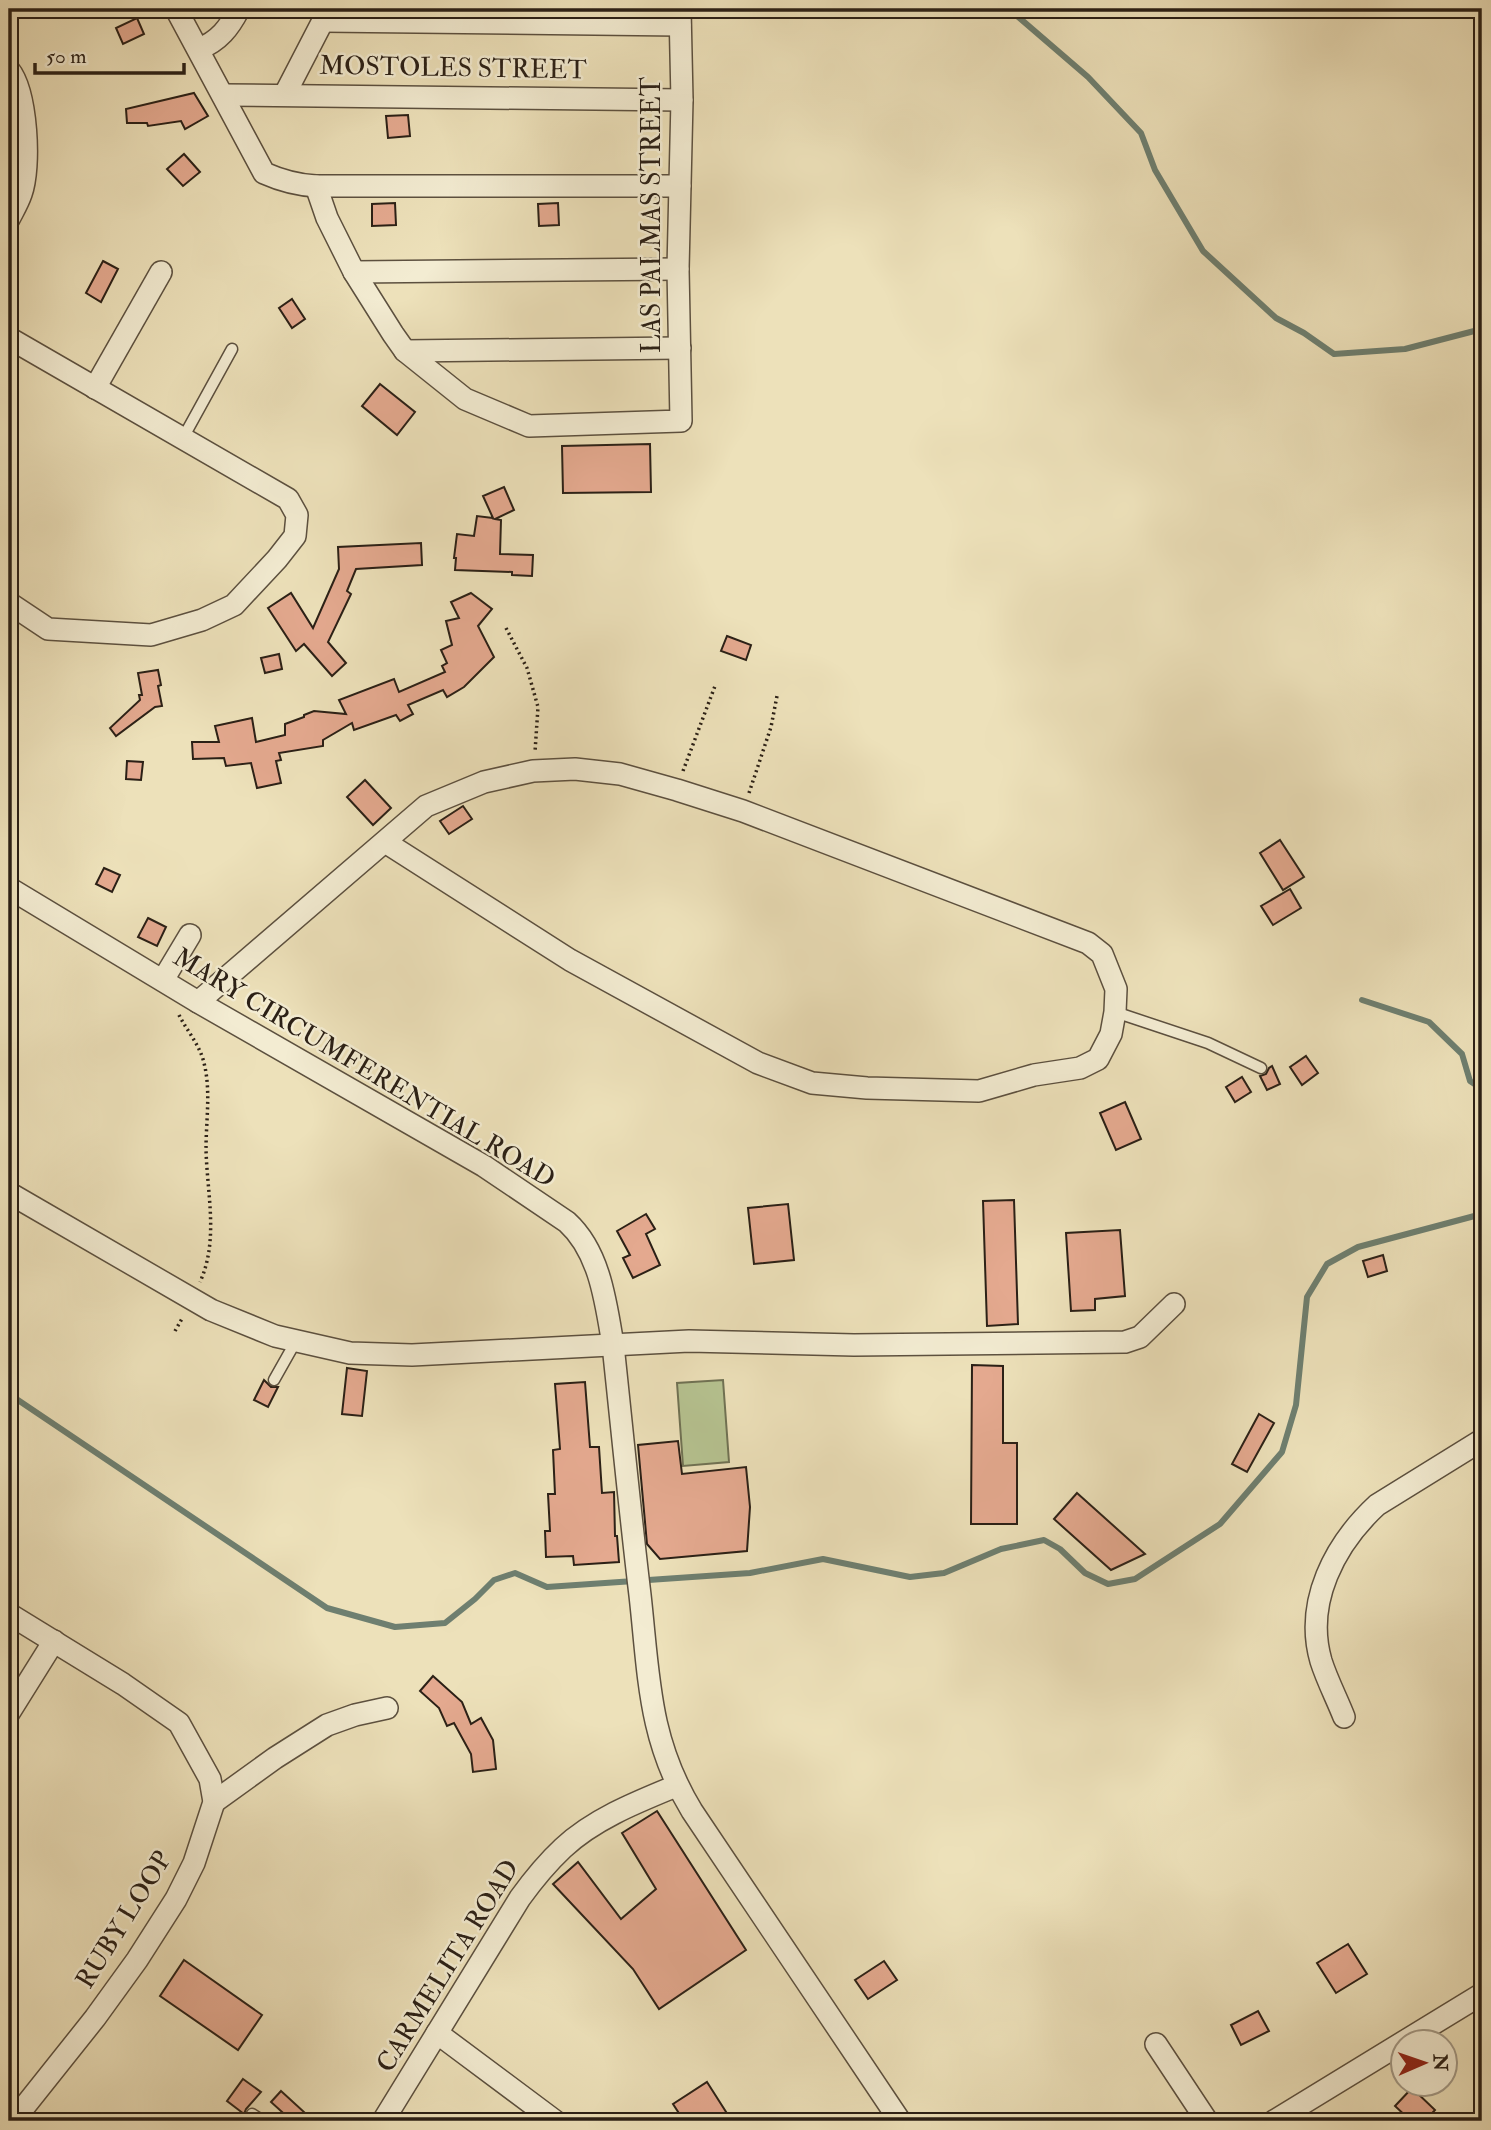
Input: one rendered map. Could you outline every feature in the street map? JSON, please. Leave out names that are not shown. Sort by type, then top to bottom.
[{"type":"street","points":[[176,9],[264,173],[294,184],[680,186]]},
{"type":"street","points":[[199,49],[212,44],[228,29],[239,9]]},
{"type":"street","points":[[285,94],[326,15],[680,17]]},
{"type":"street","name":"LAS PALMAS STREET","points":[[405,351],[465,399],[529,426],[681,421],[678,270],[682,100],[680,17]]},
{"type":"street","points":[[9,70],[19,88],[26,126],[22,193],[9,219]]},
{"type":"street","name":"MOSTOLES STREET","points":[[223,95],[682,100]]},
{"type":"street","points":[[316,186],[327,218],[354,272],[405,351],[680,348]]},
{"type":"street","points":[[354,272],[678,270]]},
{"type":"street","points":[[95,388],[161,272]]},
{"type":"street","points":[[9,338],[288,499],[297,514],[295,536],[277,559],[234,605],[202,620],[151,635],[48,629],[9,603]]},
{"type":"street","points":[[198,1002],[426,806],[484,782],[533,771],[575,769],[620,774],[743,811],[1088,943],[1102,954],[1116,989],[1111,1034],[1098,1059],[1080,1068],[1034,1075],[979,1091],[867,1088],[812,1083],[758,1063],[570,960],[385,842]]},
{"type":"street","name":"MARY CIRCUMFERENTIAL ROAD","points":[[9,888],[198,1002],[484,1166],[578,1232],[586,1245],[607,1304],[650,1701],[676,1786],[900,2121]]},
{"type":"street","points":[[170,985],[190,935]]},
{"type":"street","points":[[9,1193],[211,1310],[275,1336],[350,1353],[412,1355],[689,1341],[854,1345],[1125,1342],[1140,1337],[1174,1304]]},
{"type":"street","points":[[1345,1717],[1321,1662],[1317,1623],[1320,1595],[1339,1549],[1377,1505],[1482,1440]]},
{"type":"street","points":[[9,1614],[123,1684],[179,1723],[210,1779],[214,1802],[327,1725],[387,1708]]},
{"type":"street","points":[[9,1713],[54,1641]]},
{"type":"street","name":"CARMELITA ROAD","points":[[383,2121],[520,1898],[541,1871],[565,1846],[595,1826],[629,1805],[676,1786]]},
{"type":"street","name":"RUBY LOOP","points":[[13,2121],[130,1970],[176,1899],[194,1863],[214,1802]]},
{"type":"street","points":[[1274,2121],[1482,1994]]},
{"type":"street","points":[[437,2033],[555,2121]]},
{"type":"street","points":[[1156,2045],[1207,2121]]},
{"type":"lane","points":[[183,438],[232,349]]},
{"type":"lane","points":[[1115,1012],[1208,1043],[1261,1068]]},
{"type":"lane","points":[[274,1380],[296,1341]]},
{"type":"lane","points":[[251,2114],[263,2121]]},
{"type":"path","points":[[506,628],[527,668],[538,707],[533,771]]},
{"type":"path","points":[[677,790],[715,686]]},
{"type":"path","points":[[743,811],[771,727],[777,696]]},
{"type":"path","points":[[170,985],[176,1009],[205,1063],[206,1163],[211,1204],[210,1246],[207,1263],[192,1299]]},
{"type":"green space","points":[[723,1380],[729,1462],[683,1466],[677,1383]]},
{"type":"building","points":[[137,18],[144,34],[123,44],[116,28]]},
{"type":"building","points":[[194,93],[208,116],[185,129],[181,121],[148,126],[147,123],[127,123],[126,109]]},
{"type":"building","points":[[408,115],[410,136],[388,138],[386,116]]},
{"type":"building","points":[[184,154],[200,172],[183,186],[167,169]]},
{"type":"building","points":[[395,203],[396,225],[372,226],[372,204]]},
{"type":"building","points":[[558,203],[559,225],[539,226],[538,204]]},
{"type":"building","points":[[103,261],[118,269],[101,302],[86,293]]},
{"type":"building","points":[[292,299],[305,319],[292,328],[279,308]]},
{"type":"building","points":[[380,384],[415,412],[397,435],[362,406]]},
{"type":"building","points":[[650,444],[651,492],[563,493],[562,446]]},
{"type":"building","points":[[504,487],[514,510],[495,519],[501,520],[500,554],[533,555],[532,576],[512,575],[512,572],[455,570],[457,534],[474,536],[477,516],[493,518],[483,496]]},
{"type":"building","points":[[421,543],[422,565],[356,569],[347,591],[351,594],[328,642],[346,663],[332,676],[304,644],[296,651],[268,608],[291,593],[313,628],[339,569],[338,547]]},
{"type":"building","points":[[471,593],[492,609],[478,626],[494,657],[464,687],[447,697],[443,690],[408,705],[413,714],[400,721],[396,715],[354,730],[352,723],[323,740],[323,746],[279,753],[281,760],[276,761],[281,783],[257,788],[251,763],[226,766],[224,758],[193,759],[192,742],[219,742],[215,726],[252,718],[256,742],[285,735],[285,724],[314,711],[346,714],[339,700],[394,679],[399,692],[445,672],[442,666],[447,663],[441,650],[452,645],[446,621],[459,618],[451,602]]},
{"type":"building","points":[[727,636],[751,645],[746,660],[721,651]]},
{"type":"building","points":[[279,654],[282,669],[265,673],[261,658]]},
{"type":"building","points":[[158,670],[162,706],[155,707],[116,736],[110,728],[140,700],[139,695],[142,695],[138,673]]},
{"type":"building","points":[[127,761],[143,762],[141,780],[126,779]]},
{"type":"building","points":[[365,780],[391,808],[373,825],[347,797]]},
{"type":"building","points":[[463,806],[472,819],[449,834],[440,821]]},
{"type":"building","points":[[1280,840],[1304,877],[1283,890],[1260,853]]},
{"type":"building","points":[[104,868],[120,875],[112,892],[96,884]]},
{"type":"building","points":[[1290,889],[1301,908],[1273,925],[1261,906]]},
{"type":"building","points":[[148,918],[166,927],[157,946],[138,937]]},
{"type":"building","points":[[1306,1056],[1318,1073],[1302,1085],[1290,1067]]},
{"type":"building","points":[[1272,1066],[1280,1084],[1267,1090],[1260,1076],[1266,1074]]},
{"type":"building","points":[[1242,1077],[1251,1092],[1235,1102],[1226,1087]]},
{"type":"building","points":[[1125,1102],[1141,1139],[1116,1150],[1100,1113]]},
{"type":"building","points":[[1014,1200],[1018,1324],[987,1326],[983,1201]]},
{"type":"building","points":[[788,1204],[794,1260],[754,1264],[748,1208]]},
{"type":"building","points":[[646,1214],[655,1229],[646,1234],[660,1265],[633,1278],[623,1258],[630,1255],[617,1231]]},
{"type":"building","points":[[1120,1230],[1125,1296],[1095,1299],[1095,1310],[1071,1311],[1066,1233]]},
{"type":"building","points":[[1383,1255],[1387,1271],[1368,1277],[1363,1261]]},
{"type":"building","points":[[972,1365],[1003,1366],[1003,1443],[1017,1443],[1017,1524],[971,1524]]},
{"type":"building","points":[[347,1368],[367,1371],[362,1416],[342,1414]]},
{"type":"building","points":[[264,1380],[271,1387],[278,1387],[268,1407],[254,1400]]},
{"type":"building","points":[[585,1382],[590,1447],[599,1447],[602,1493],[614,1492],[615,1536],[619,1562],[574,1565],[573,1556],[546,1557],[545,1531],[550,1531],[548,1494],[555,1494],[553,1450],[560,1449],[555,1384]]},
{"type":"building","points":[[1259,1414],[1274,1423],[1247,1472],[1232,1464]]},
{"type":"building","points":[[678,1441],[682,1474],[746,1467],[750,1507],[747,1551],[660,1559],[647,1544],[638,1445]]},
{"type":"building","points":[[1077,1493],[1145,1554],[1111,1570],[1054,1519]]},
{"type":"building","points":[[433,1676],[462,1702],[471,1724],[481,1718],[493,1740],[496,1769],[473,1772],[471,1754],[454,1723],[447,1726],[439,1708],[420,1691]]},
{"type":"building","points":[[657,1811],[746,1950],[659,2009],[633,1969],[553,1884],[578,1862],[621,1919],[656,1889],[622,1833]]},
{"type":"building","points":[[1348,1944],[1367,1974],[1336,1993],[1317,1963]]},
{"type":"building","points":[[184,1960],[262,2015],[238,2050],[160,1996]]},
{"type":"building","points":[[884,1961],[897,1980],[868,1999],[855,1980]]},
{"type":"building","points":[[1258,2011],[1269,2031],[1241,2045],[1231,2025]]},
{"type":"building","points":[[243,2079],[261,2092],[244,2114],[227,2101]]},
{"type":"building","points":[[707,2082],[728,2115],[719,2121],[684,2121],[673,2104]]},
{"type":"building","points":[[281,2091],[304,2112],[296,2121],[292,2121],[271,2102]]},
{"type":"building","points":[[1403,2098],[1422,2098],[1435,2110],[1425,2121],[1411,2121],[1395,2106]]},
{"type":"waterway","points":[[1009,9],[1088,77],[1141,133],[1155,170],[1203,251],[1276,318],[1334,354],[1405,349],[1482,329]]},
{"type":"waterway","points":[[1362,1000],[1429,1022],[1462,1054],[1470,1081],[1482,1089]]},
{"type":"waterway","points":[[9,1394],[327,1608],[395,1627],[445,1623],[494,1580],[515,1573],[547,1587],[750,1573],[823,1559],[910,1577],[944,1573],[1001,1549],[1044,1540],[1060,1549],[1085,1573],[1108,1584],[1135,1579],[1220,1524],[1282,1452],[1296,1405],[1307,1297],[1327,1264],[1358,1247],[1482,1214]]}]
